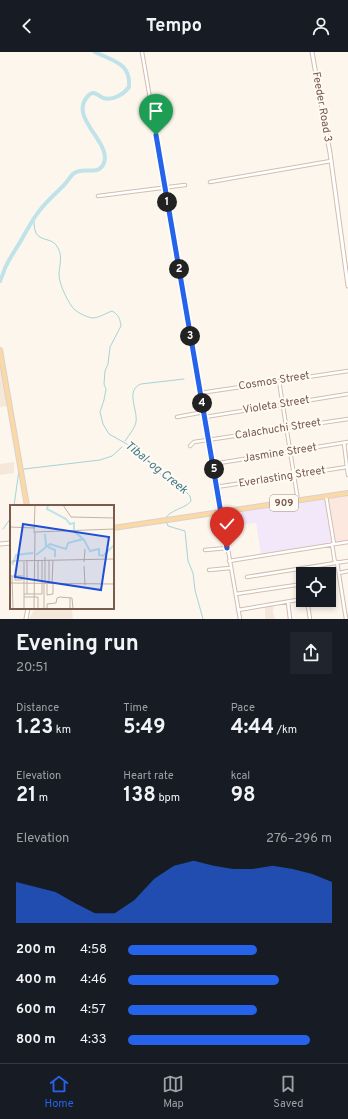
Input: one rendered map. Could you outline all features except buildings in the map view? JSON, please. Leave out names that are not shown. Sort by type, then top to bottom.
[{"type":"main road","points":[[0,350],[27,505]]},
{"type":"main road","name":"909","points":[[114,528],[348,493]]},
{"type":"street","points":[[142,52],[240,619]]},
{"type":"street","name":"Feeder Road 3","points":[[312,52],[331,161],[348,286]]},
{"type":"street","points":[[210,182],[331,161]]},
{"type":"street","points":[[98,196],[185,185]]},
{"type":"street","name":"Cosmos Street","points":[[200,393],[348,371]]},
{"type":"street","points":[[279,381],[298,501]]},
{"type":"street","name":"Violeta Street","points":[[205,417],[348,394]]},
{"type":"street","points":[[178,417],[204,412]]},
{"type":"street","name":"Calachuchi Street","points":[[190,446],[194,442],[348,419]]},
{"type":"street","name":"Jasmine Street","points":[[213,464],[348,442]]},
{"type":"street","points":[[344,443],[348,475]]},
{"type":"street","name":"Everlasting Street","points":[[216,487],[347,467]]},
{"type":"street","points":[[326,496],[346,619]]},
{"type":"street","points":[[229,561],[348,542]]},
{"type":"street","points":[[0,544],[10,543]]},
{"type":"street","points":[[205,550],[227,548]]},
{"type":"street","points":[[312,567],[348,561]]},
{"type":"street","points":[[209,570],[230,568]]},
{"type":"street","points":[[247,577],[296,570]]},
{"type":"street","points":[[339,573],[348,571]]},
{"type":"street","points":[[236,594],[296,585]]},
{"type":"street","points":[[238,610],[296,600]]},
{"type":"street","points":[[288,602],[290,619]]},
{"type":"street","points":[[308,607],[310,619]]},
{"type":"street","points":[[26,619],[28,609]]},
{"type":"shaded area","points":[[0,357],[8,406],[0,407]]},
{"type":"shaded area","points":[[14,462],[14,473],[0,475],[0,464]]},
{"type":"shaded area","points":[[348,495],[348,541],[335,543],[328,498]]},
{"type":"shaded area","points":[[325,498],[332,543],[261,555],[256,523],[231,526],[228,513]]},
{"type":"shaded area","points":[[274,605],[273,612],[275,619],[265,619],[265,607]]},
{"type":"shaded area","points":[[34,609],[72,609],[73,619],[29,619]]},
{"type":"waterway","points":[[0,281],[11,257],[45,204],[73,174],[81,171],[97,170],[103,165],[105,157],[103,148],[87,122],[83,113],[83,104],[92,93],[107,99],[118,96],[129,87],[129,79],[127,73],[120,64],[95,52]]},
{"type":"waterway","name":"Tibal-og Creek","points":[[34,218],[34,228],[38,236],[53,242],[59,251],[61,258],[59,279],[70,304],[75,310],[92,318],[112,311],[119,317],[121,326],[110,347],[108,364],[105,371],[104,384],[106,389],[100,412],[103,424],[109,434],[134,448],[144,457],[153,469],[190,496],[191,501],[188,504],[170,513],[166,518]]},
{"type":"waterway","points":[[125,441],[136,422],[133,401],[133,395],[136,387],[141,384],[184,379]]},
{"type":"waterway","points":[[24,469],[100,460],[112,456],[122,447]]},
{"type":"waterway","points":[[14,505],[19,470]]},
{"type":"waterway","points":[[3,529],[10,519]]},
{"type":"waterway","name":"Tibal-og Creek","points":[[166,521],[168,526],[185,531],[188,561],[193,573],[195,590],[203,619]]},
{"type":"route","points":[[156,135],[227,548]]}]
